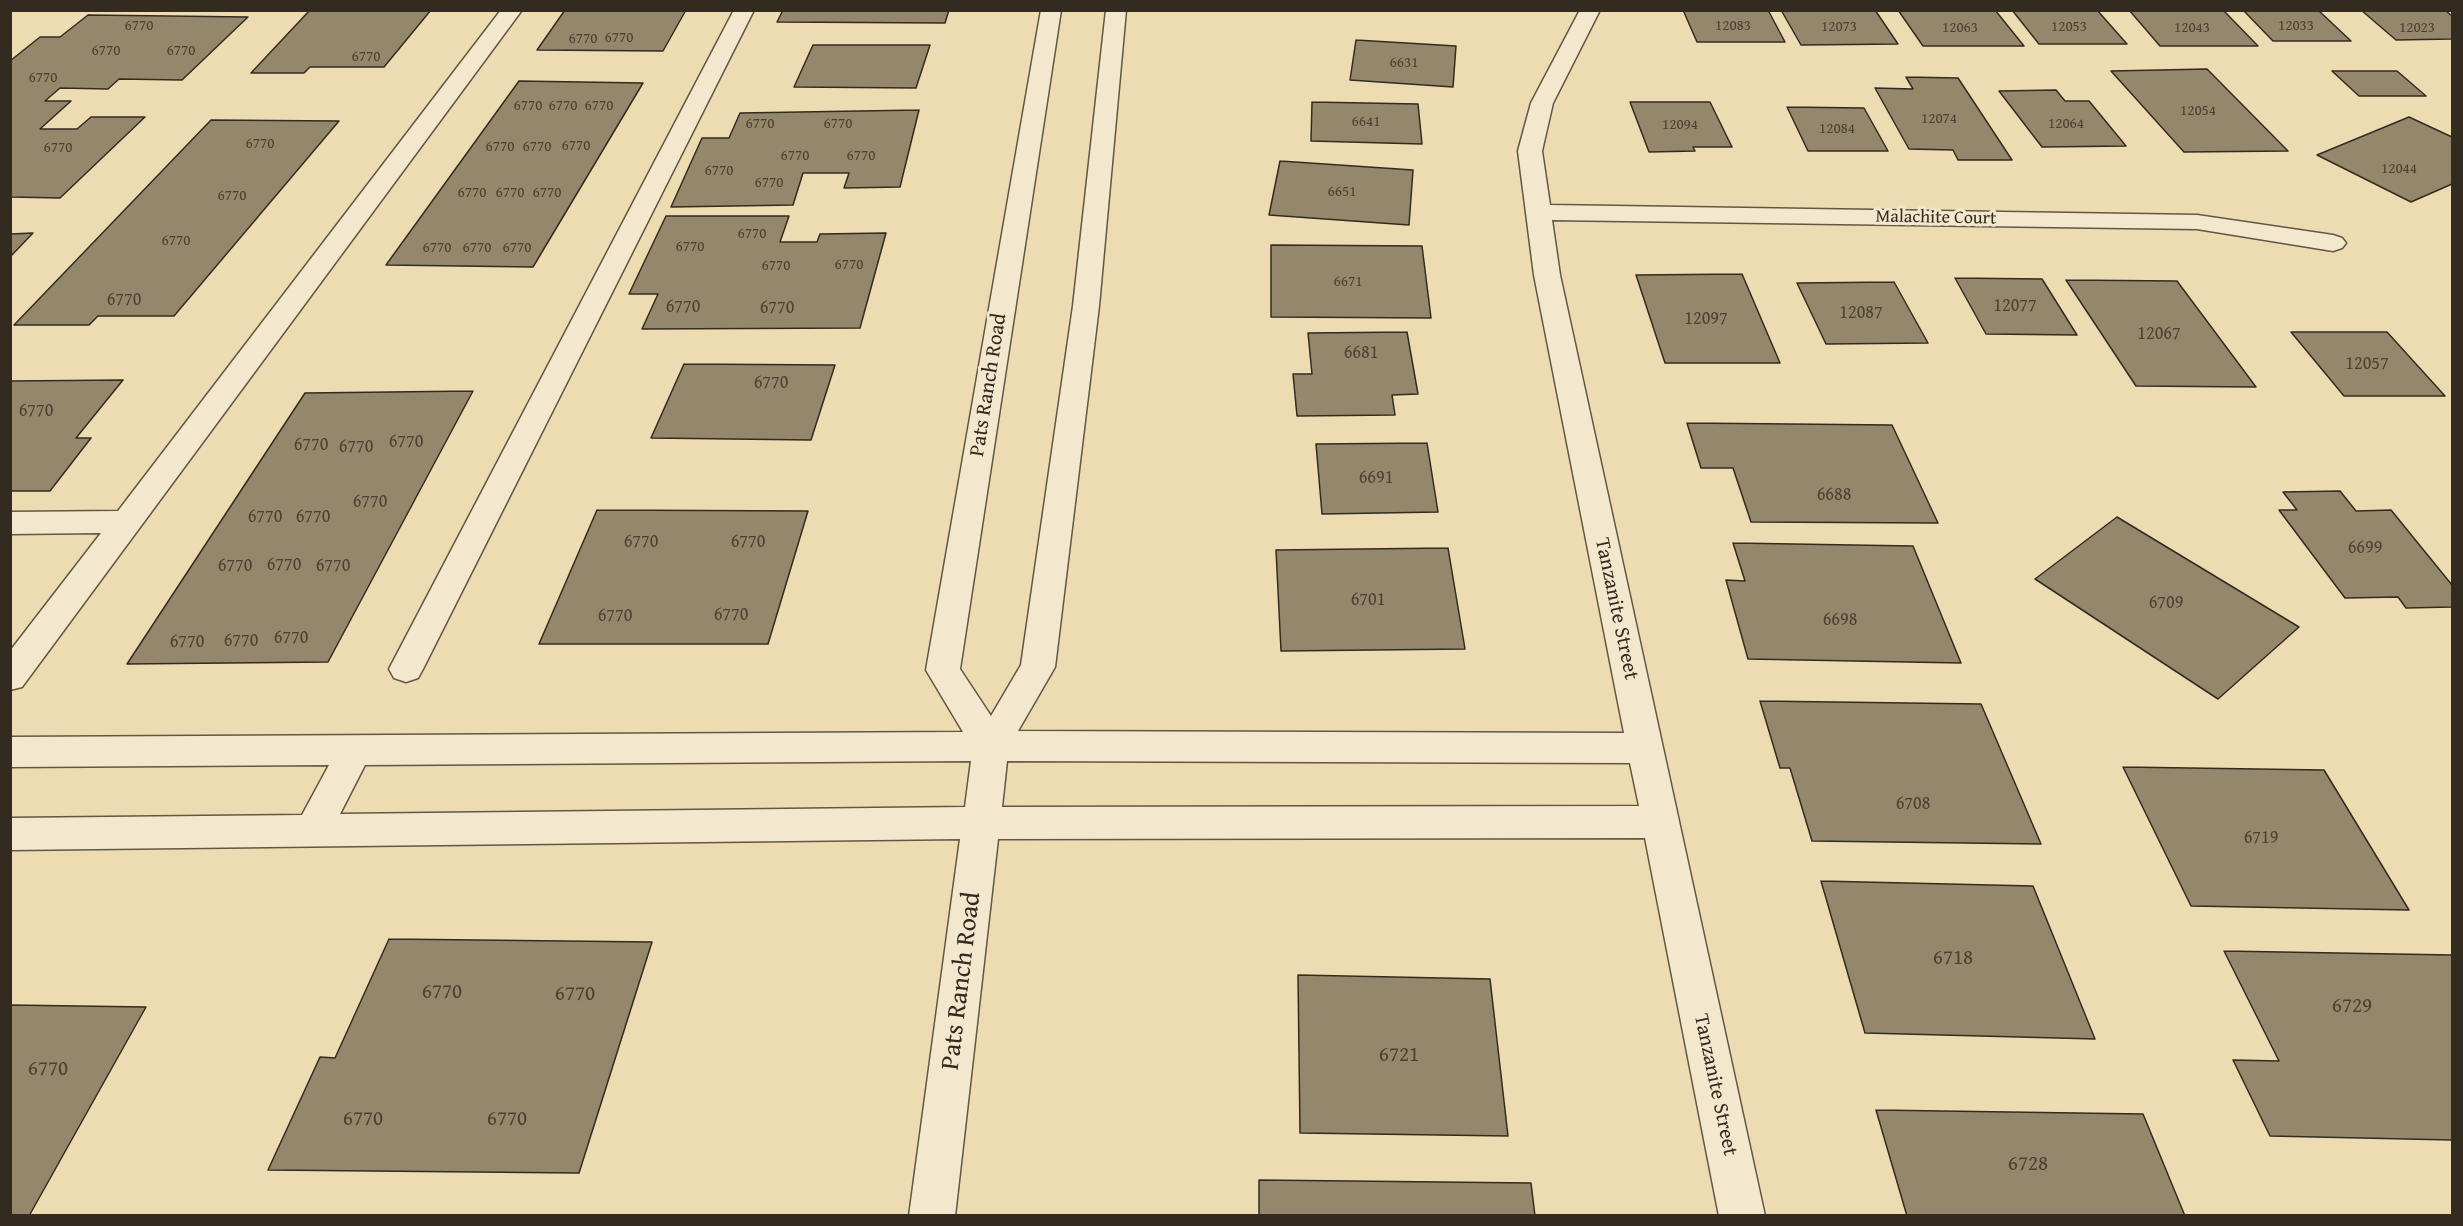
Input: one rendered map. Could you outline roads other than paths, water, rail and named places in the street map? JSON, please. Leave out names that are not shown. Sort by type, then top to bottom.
[{"type":"street","points":[[10,677],[512,10]]},
{"type":"street","points":[[406,669],[744,10]]},
{"type":"street","name":"Pats Ranch Road","points":[[991,746],[943,670],[1051,10]]},
{"type":"street","name":"Pats Ranch Road","points":[[932,1215],[991,746],[1038,667],[1086,306],[1116,10]]},
{"type":"street","name":"Tanzanite Street","points":[[1590,10],[1542,103],[1530,151],[1547,275],[1742,1215]]},
{"type":"street","name":"Malachite Court","points":[[1538,212],[2197,222],[2333,243]]},
{"type":"street","points":[[10,523],[127,522]]},
{"type":"street","points":[[10,752],[991,746],[1646,748]]},
{"type":"street","points":[[313,831],[354,751]]},
{"type":"street","points":[[10,834],[982,823],[1660,822]]}]
